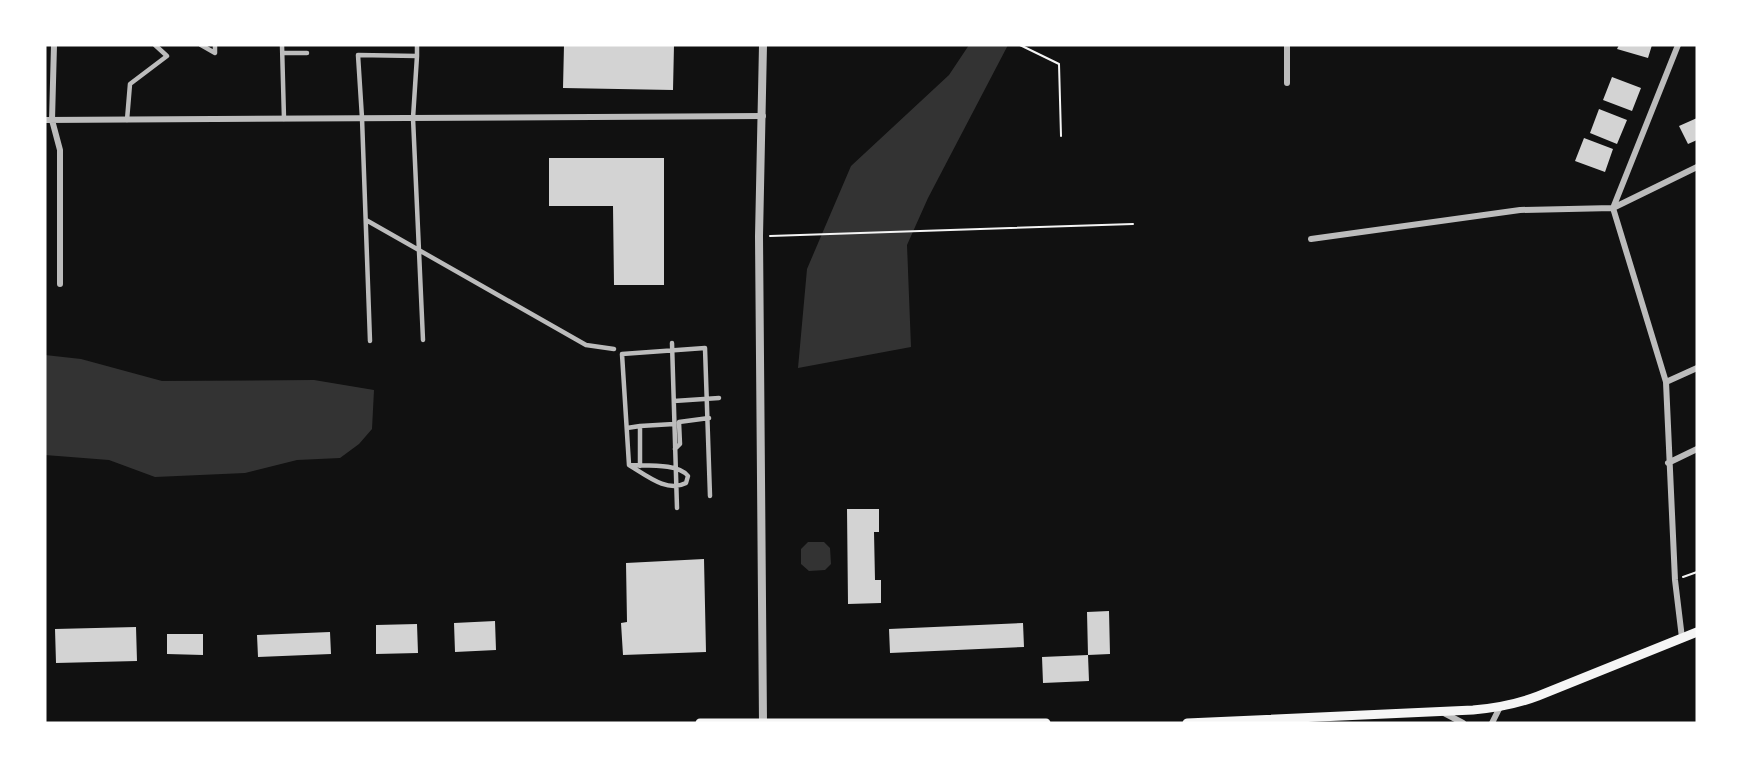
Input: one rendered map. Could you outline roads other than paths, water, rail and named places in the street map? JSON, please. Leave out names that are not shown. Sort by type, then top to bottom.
[{"type":"main road","points":[[1187,723],[1500,707],[1522,703],[1697,632]]},
{"type":"main road","points":[[700,723],[1046,723]]},
{"type":"street","points":[[54,45],[49,120],[60,150],[60,285]]},
{"type":"street","points":[[127,120],[130,84],[167,56],[154,45]]},
{"type":"street","points":[[201,45],[215,53],[215,45]]},
{"type":"street","points":[[282,45],[284,119]]},
{"type":"street","points":[[417,45],[414,118],[423,340]]},
{"type":"street","points":[[763,45],[759,236],[763,722]]},
{"type":"street","points":[[1287,45],[1287,83]]},
{"type":"street","points":[[1678,45],[1613,208],[1666,382],[1675,580],[1682,638]]},
{"type":"street","points":[[282,53],[307,53]]},
{"type":"street","points":[[370,341],[358,55],[417,56]]},
{"type":"street","points":[[49,120],[763,116]]},
{"type":"street","points":[[1311,239],[1520,210],[1613,208],[1697,168]]},
{"type":"street","points":[[366,220],[586,345],[614,349]]},
{"type":"street","points":[[672,343],[677,508]]},
{"type":"street","points":[[629,465],[622,354],[705,348],[710,496]]},
{"type":"street","points":[[1666,382],[1697,368]]},
{"type":"street","points":[[674,400],[719,398]]},
{"type":"street","points":[[675,449],[680,444],[679,422],[709,418]]},
{"type":"street","points":[[627,428],[674,424]]},
{"type":"street","points":[[640,426],[640,466]]},
{"type":"street","points":[[1668,463],[1697,450]]},
{"type":"street","points":[[629,465],[676,468],[684,471],[688,476],[686,483],[681,486],[661,484],[629,465]]},
{"type":"street","points":[[1492,723],[1500,707]]},
{"type":"street","points":[[1440,711],[1463,723]]}]
